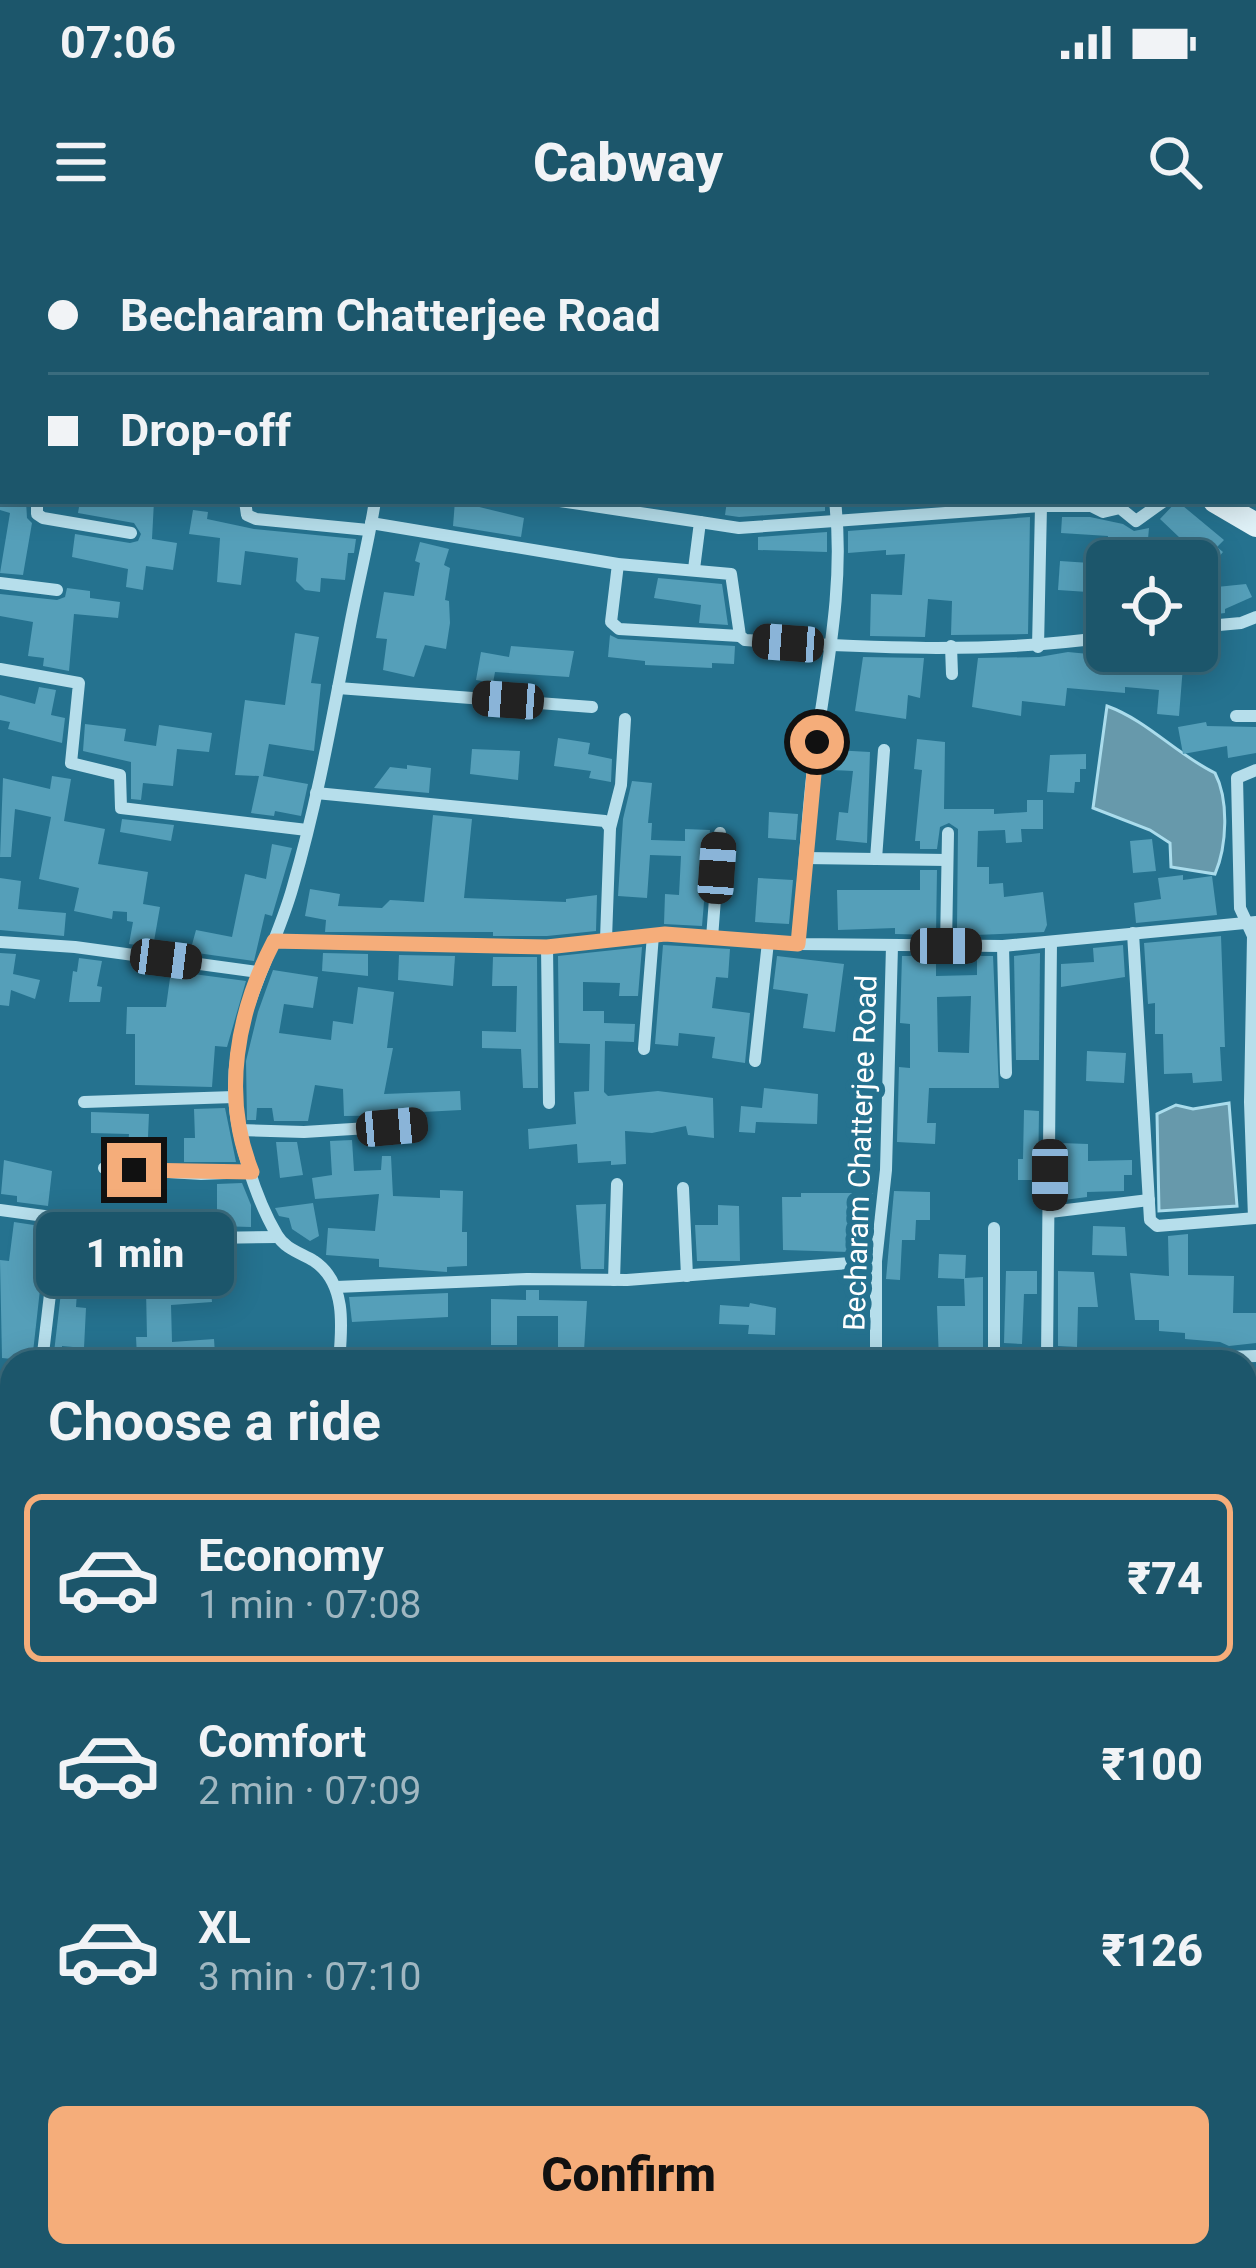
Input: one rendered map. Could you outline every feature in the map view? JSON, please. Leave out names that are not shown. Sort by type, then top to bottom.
[{"type":"street","points":[[37,504],[37,514],[43,518],[131,533]]},
{"type":"street","points":[[245,504],[247,515],[256,519],[370,527],[618,564],[733,574],[740,635]]},
{"type":"street","points":[[340,1350],[336,1287],[318,1264],[278,1237],[252,1172],[234,1096],[236,1060],[258,972],[274,941],[316,793],[374,504]]},
{"type":"street","points":[[580,504],[739,529],[1041,506],[1091,506],[1103,512],[1120,508],[1136,520],[1160,504]]},
{"type":"street","points":[[793,944],[831,645],[835,504]]},
{"type":"street","points":[[1220,504],[1256,525]]},
{"type":"street","points":[[1038,647],[1041,506]]},
{"type":"street","points":[[694,569],[700,522]]},
{"type":"street","points":[[618,564],[611,622],[619,629],[831,645],[1038,647],[1086,640]]},
{"type":"street","points":[[0,583],[57,590]]},
{"type":"street","points":[[1218,625],[1256,617]]},
{"type":"street","points":[[951,646],[952,674]]},
{"type":"street","points":[[0,669],[79,683],[71,763],[121,775],[121,808],[307,830]]},
{"type":"street","points":[[338,688],[592,707]]},
{"type":"street","points":[[1236,716],[1256,716]]},
{"type":"street","points":[[606,939],[610,828],[621,784],[625,719]]},
{"type":"street","points":[[876,859],[884,750]]},
{"type":"street","points":[[1133,933],[1150,1220],[1156,1226],[1255,1218],[1250,1102],[1255,962],[1252,922],[1240,908],[1237,778],[1256,770]]},
{"type":"street","points":[[316,793],[605,821],[610,828]]},
{"type":"street","points":[[712,938],[720,833]]},
{"type":"street","points":[[946,946],[947,833]]},
{"type":"street","points":[[806,858],[946,860]]},
{"type":"street","points":[[898,946],[1004,946],[1252,922]]},
{"type":"street","points":[[644,1048],[652,935]]},
{"type":"street","name":"Becharam Chatterjee Road","points":[[274,941],[547,947],[652,935],[898,946],[886,1170],[876,1261],[876,1350]]},
{"type":"street","points":[[0,942],[75,947],[258,972]]},
{"type":"street","points":[[755,1060],[768,942]]},
{"type":"street","points":[[1047,1350],[1051,942]]},
{"type":"street","points":[[1004,946],[1006,1073]]},
{"type":"street","points":[[547,947],[549,1103]]},
{"type":"street","points":[[84,1102],[234,1096]]},
{"type":"street","points":[[241,1130],[304,1132],[417,1125]]},
{"type":"street","points":[[104,1168],[252,1172]]},
{"type":"street","points":[[614,1280],[617,1184]]},
{"type":"street","points":[[683,1188],[687,1276]]},
{"type":"street","points":[[1050,1212],[1149,1200]]},
{"type":"street","points":[[0,1210],[206,1238],[278,1237]]},
{"type":"street","points":[[43,1350],[59,1217]]},
{"type":"street","points":[[994,1228],[994,1350]]},
{"type":"street","points":[[336,1287],[614,1280],[876,1261]]},
{"type":"water","points":[[1107,706],[1215,773],[1225,823],[1215,874],[1171,867],[1170,843],[1093,808]]},
{"type":"water","points":[[1229,1103],[1237,1206],[1159,1211],[1157,1114],[1176,1105],[1193,1109]]},
{"type":"building","points":[[0,504],[26,504],[32,523],[23,575],[0,573],[10,513],[0,510]]},
{"type":"building","points":[[80,504],[154,504],[152,539],[177,543],[173,570],[146,566],[143,590],[126,587],[128,569],[72,557],[75,534],[130,543],[141,534],[134,523],[78,513]]},
{"type":"building","points":[[455,504],[524,518],[521,537],[453,526]]},
{"type":"building","points":[[727,504],[825,504],[825,511],[725,515]]},
{"type":"building","points":[[1174,504],[1181,504],[1224,540],[1218,546],[1218,540],[1180,538],[1160,519]]},
{"type":"building","points":[[193,510],[208,512],[207,519],[254,529],[356,539],[354,553],[348,553],[345,580],[321,578],[320,592],[305,590],[296,581],[298,558],[245,551],[241,585],[217,582],[220,538],[189,534]]},
{"type":"building","points":[[1030,517],[1028,634],[951,635],[952,601],[928,599],[925,637],[870,636],[871,594],[902,595],[905,554],[886,555],[886,550],[848,553],[848,531]]},
{"type":"building","points":[[1062,517],[1090,517],[1134,531],[1149,528],[1148,539],[1139,540],[1061,533]]},
{"type":"building","points":[[827,532],[827,552],[758,550],[758,537]]},
{"type":"building","points":[[420,542],[449,549],[444,565],[450,568],[445,600],[449,601],[450,623],[446,649],[425,645],[414,677],[383,670],[387,639],[376,638],[384,592],[414,596]]},
{"type":"building","points":[[1060,561],[1086,563],[1086,592],[1058,590]]},
{"type":"building","points":[[658,578],[722,584],[728,625],[699,623],[701,605],[654,598]]},
{"type":"building","points":[[1246,584],[1252,597],[1218,614],[1218,587]]},
{"type":"building","points":[[67,588],[90,591],[90,598],[120,602],[118,618],[74,614],[69,671],[43,666],[44,658],[28,656],[33,622],[0,616],[0,594],[57,600],[65,597]]},
{"type":"building","points":[[295,633],[319,637],[311,683],[321,684],[314,751],[269,744],[263,776],[308,784],[301,816],[251,813],[259,776],[235,775],[245,700],[285,705]]},
{"type":"building","points":[[610,635],[735,646],[734,664],[712,663],[712,668],[645,665],[645,661],[608,657]]},
{"type":"building","points":[[511,646],[574,651],[569,677],[495,672],[493,683],[476,680],[481,652],[509,657]]},
{"type":"building","points":[[1086,654],[1086,672],[1183,672],[1179,716],[1157,714],[1159,690],[1125,687],[1125,693],[1067,688],[1065,706],[1022,701],[1021,716],[972,707],[978,658]]},
{"type":"building","points":[[863,657],[924,658],[920,698],[908,695],[906,719],[855,711]]},
{"type":"building","points":[[39,687],[56,690],[51,715],[65,718],[62,743],[8,729],[10,722],[0,720],[0,695],[35,704]]},
{"type":"building","points":[[1206,722],[1207,726],[1256,727],[1256,753],[1228,758],[1227,746],[1183,754],[1178,727]]},
{"type":"building","points":[[85,724],[126,729],[124,741],[156,746],[159,725],[212,733],[209,752],[177,749],[173,786],[143,783],[141,800],[131,799],[131,762],[83,751]]},
{"type":"building","points":[[558,738],[590,743],[588,754],[612,759],[611,782],[589,778],[591,771],[554,766]]},
{"type":"building","points":[[917,739],[945,742],[944,809],[1027,812],[1027,800],[1043,800],[1043,829],[1021,829],[1022,842],[1006,843],[1005,830],[978,831],[977,867],[989,867],[989,884],[1003,883],[1004,897],[1043,892],[1044,932],[976,935],[957,929],[958,829],[949,823],[940,827],[937,849],[920,849],[920,841],[915,841],[922,770],[914,769]]},
{"type":"building","points":[[472,749],[520,751],[518,780],[470,774]]},
{"type":"building","points":[[834,750],[870,752],[867,843],[836,840],[839,812],[848,813],[853,771],[833,770]]},
{"type":"building","points":[[1086,754],[1086,769],[1080,769],[1074,793],[1047,792],[1050,755]]},
{"type":"building","points":[[407,765],[431,768],[429,793],[374,788],[390,767],[407,769]]},
{"type":"building","points":[[52,776],[71,779],[64,821],[105,829],[98,864],[148,872],[143,904],[160,907],[153,947],[129,944],[133,922],[127,921],[127,912],[113,911],[112,919],[74,911],[79,888],[39,879],[51,817],[15,809],[11,857],[0,857],[3,778],[50,789]]},
{"type":"building","points":[[632,781],[652,783],[651,840],[685,841],[685,829],[710,830],[702,926],[664,924],[665,894],[679,895],[681,856],[650,855],[647,898],[618,896],[623,819]]},
{"type":"building","points":[[769,812],[798,814],[796,840],[768,838]]},
{"type":"building","points":[[433,815],[472,819],[464,898],[566,902],[597,895],[596,931],[547,936],[325,932],[326,920],[305,916],[310,889],[340,894],[338,906],[382,908],[390,900],[424,902]]},
{"type":"building","points":[[122,819],[174,825],[171,841],[120,832]]},
{"type":"building","points":[[1152,839],[1156,871],[1133,873],[1130,841]]},
{"type":"building","points":[[272,844],[292,848],[272,916],[265,914],[254,961],[190,952],[196,930],[232,937],[245,874],[266,879]]},
{"type":"building","points":[[920,870],[937,870],[936,935],[895,934],[895,928],[838,930],[837,890],[920,890]]},
{"type":"building","points":[[1183,875],[1183,880],[1212,876],[1217,915],[1136,923],[1134,903],[1161,899],[1158,878]]},
{"type":"building","points":[[0,878],[21,881],[18,909],[66,913],[64,936],[0,930]]},
{"type":"building","points":[[758,878],[793,880],[789,924],[755,922]]},
{"type":"building","points":[[1221,936],[1222,1081],[1193,1083],[1192,1073],[1164,1074],[1163,1034],[1155,1034],[1155,1003],[1148,1004],[1144,943]]},
{"type":"building","points":[[663,945],[730,949],[728,978],[716,977],[712,1008],[750,1013],[745,1063],[712,1058],[715,1037],[679,1033],[678,1046],[655,1044]]},
{"type":"building","points":[[1123,945],[1125,977],[1061,987],[1061,964],[1094,962],[1093,948]]},
{"type":"building","points":[[642,947],[638,996],[619,996],[620,983],[583,982],[583,1011],[604,1011],[604,1023],[635,1024],[634,1042],[605,1041],[604,1092],[608,1096],[658,1091],[713,1098],[714,1138],[688,1135],[686,1126],[652,1133],[625,1131],[626,1164],[611,1165],[611,1161],[578,1163],[577,1144],[529,1149],[528,1129],[576,1124],[574,1092],[589,1091],[590,1044],[559,1043],[558,956]]},
{"type":"building","points":[[0,953],[16,954],[13,974],[40,980],[35,999],[11,990],[9,1006],[0,1005]]},
{"type":"building","points":[[323,953],[368,954],[368,976],[322,971]]},
{"type":"building","points":[[1040,953],[1039,1060],[1016,1060],[1014,956]]},
{"type":"building","points":[[399,955],[455,956],[453,986],[398,980]]},
{"type":"building","points":[[777,956],[844,964],[835,1032],[803,1028],[808,994],[773,989]]},
{"type":"building","points":[[902,956],[936,956],[936,976],[977,975],[977,956],[993,956],[999,1088],[929,1088],[927,1123],[936,1123],[935,1144],[897,1142],[899,1067],[910,1068],[910,1024],[900,1023]],"holes":[[[971,996],[969,1053],[938,1052],[937,997]]]},
{"type":"building","points":[[493,957],[537,957],[538,1088],[523,1088],[521,1049],[482,1048],[482,1031],[516,1032],[517,986],[492,986]]},
{"type":"building","points":[[79,958],[102,961],[97,986],[102,987],[100,1002],[69,1002]]},
{"type":"building","points":[[273,970],[318,977],[313,1008],[284,1004],[279,1033],[331,1040],[333,1021],[353,1024],[358,987],[394,992],[387,1048],[393,1048],[384,1094],[460,1091],[461,1110],[344,1116],[343,1089],[315,1085],[308,1121],[274,1121],[272,1108],[257,1108],[256,1120],[247,1120],[246,1061]]},
{"type":"building","points":[[171,971],[246,981],[227,1047],[215,1046],[212,1087],[135,1085],[135,1034],[126,1034],[127,1007],[166,1007]]},
{"type":"building","points":[[1087,1051],[1126,1053],[1124,1083],[1086,1081]]},
{"type":"building","points":[[764,1088],[818,1094],[817,1124],[756,1122],[755,1133],[739,1132],[741,1106],[762,1108]]},
{"type":"building","points":[[225,1108],[236,1162],[184,1162],[184,1138],[195,1138],[194,1109]]},
{"type":"building","points":[[1024,1110],[1039,1111],[1038,1180],[1018,1180]]},
{"type":"building","points":[[91,1112],[149,1114],[147,1160],[127,1159],[129,1134],[91,1133]]},
{"type":"building","points":[[352,1140],[354,1171],[381,1170],[382,1156],[391,1156],[393,1196],[440,1198],[440,1190],[463,1191],[467,1266],[447,1267],[447,1272],[379,1267],[379,1259],[326,1255],[328,1228],[375,1231],[379,1194],[315,1199],[312,1178],[332,1175],[330,1141]]},
{"type":"building","points":[[276,1142],[297,1142],[303,1175],[280,1178]]},
{"type":"building","points":[[1060,1143],[1088,1144],[1088,1161],[1132,1160],[1132,1175],[1124,1175],[1124,1191],[1087,1192],[1087,1197],[1064,1200]]},
{"type":"building","points":[[4,1160],[52,1171],[48,1206],[17,1202],[17,1196],[1,1194]]},
{"type":"building","points":[[242,1183],[251,1205],[251,1227],[217,1226],[217,1184]]},
{"type":"building","points":[[894,1191],[930,1192],[930,1220],[916,1220],[915,1240],[902,1240],[900,1280],[886,1279]]},
{"type":"building","points":[[801,1193],[873,1193],[871,1211],[851,1211],[849,1252],[783,1250],[782,1197],[801,1197]]},
{"type":"building","points":[[313,1203],[319,1236],[310,1241],[292,1229],[289,1218],[279,1216],[275,1208]]},
{"type":"building","points":[[606,1204],[604,1269],[581,1269],[576,1205]]},
{"type":"building","points":[[718,1205],[739,1206],[740,1261],[697,1261],[695,1225],[718,1225]]},
{"type":"building","points":[[14,1222],[47,1227],[33,1350],[2,1350],[0,1260],[9,1261]]},
{"type":"building","points":[[1093,1226],[1125,1227],[1127,1256],[1092,1255]]},
{"type":"building","points":[[68,1230],[132,1238],[130,1253],[125,1252],[123,1280],[96,1278],[97,1251],[66,1246]]},
{"type":"building","points":[[1188,1234],[1188,1275],[1234,1276],[1233,1313],[1256,1313],[1256,1343],[1229,1346],[1185,1339],[1185,1333],[1159,1331],[1159,1320],[1135,1320],[1130,1273],[1169,1276],[1168,1236]]},
{"type":"building","points":[[939,1254],[966,1255],[965,1278],[983,1277],[983,1349],[939,1350],[937,1306],[965,1306],[964,1279],[938,1278]]},
{"type":"building","points":[[1006,1271],[1037,1271],[1037,1294],[1024,1294],[1022,1344],[1004,1343]]},
{"type":"building","points":[[1058,1271],[1094,1272],[1098,1307],[1078,1307],[1077,1347],[1058,1346]]},
{"type":"building","points":[[63,1275],[78,1277],[76,1307],[86,1308],[84,1348],[54,1350]]},
{"type":"building","points":[[210,1281],[212,1302],[171,1305],[172,1342],[214,1339],[215,1350],[137,1350],[136,1337],[147,1337],[146,1290],[177,1290],[177,1282]]},
{"type":"building","points":[[526,1290],[539,1290],[539,1300],[587,1301],[584,1350],[558,1350],[558,1316],[517,1316],[517,1345],[491,1345],[491,1299],[526,1300]]},
{"type":"building","points":[[448,1293],[448,1317],[352,1322],[349,1297]]},
{"type":"building","points":[[750,1303],[776,1308],[775,1335],[748,1334],[749,1325],[719,1324],[720,1305],[749,1307]]},
{"type":"route","points":[[134,1170],[252,1172],[244,1154],[233,1092],[236,1060],[258,972],[274,941],[547,947],[665,934],[798,944],[817,742]]}]
